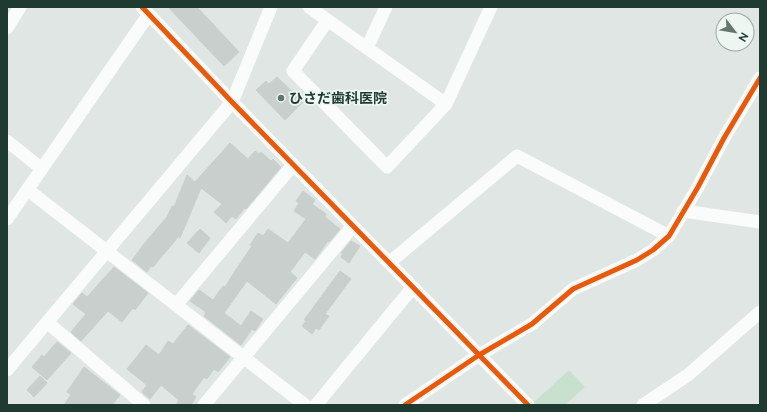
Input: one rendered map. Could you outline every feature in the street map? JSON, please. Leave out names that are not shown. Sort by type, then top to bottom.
[{"type":"street","points":[[7,28],[20,7]]},
{"type":"street","points":[[7,370],[106,250],[232,102],[271,7]]},
{"type":"street","points":[[309,7],[446,104]]},
{"type":"street","points":[[368,48],[386,7]]},
{"type":"street","points":[[327,21],[293,71],[387,166],[446,104],[491,7]]},
{"type":"street","points":[[7,219],[28,190],[146,11],[232,102],[390,262],[528,405]]},
{"type":"street","points":[[405,405],[479,355],[532,324],[573,289],[637,260],[653,250],[669,236],[724,138],[760,78]]},
{"type":"street","points":[[7,141],[42,169]]},
{"type":"street","points":[[390,262],[517,156],[669,236]]},
{"type":"street","points":[[176,305],[293,164]]},
{"type":"street","points":[[28,190],[305,405]]},
{"type":"street","points":[[683,211],[760,222]]},
{"type":"street","points":[[204,405],[353,226]]},
{"type":"street","points":[[316,405],[413,286]]},
{"type":"street","points":[[643,405],[688,375],[760,312]]},
{"type":"street","points":[[46,322],[144,405]]},
{"type":"green space","points":[[569,370],[585,387],[565,405],[531,405]]},
{"type":"building","points":[[168,7],[197,7],[239,52],[224,66]]},
{"type":"building","name":"ひさだ歯科医院","points":[[277,77],[303,102],[285,120],[256,90],[266,81],[269,84]]},
{"type":"building","points":[[230,143],[248,159],[255,151],[259,154],[261,152],[271,161],[273,159],[281,167],[246,209],[245,208],[236,219],[232,216],[226,223],[214,212],[222,204],[201,188],[180,238],[179,236],[147,272],[132,260],[167,217],[172,206],[174,207],[187,175],[195,182]]},
{"type":"building","points":[[303,191],[315,200],[312,204],[326,214],[325,217],[340,229],[329,242],[328,241],[315,259],[305,252],[290,272],[297,278],[276,304],[247,281],[224,313],[241,326],[251,311],[263,319],[255,331],[252,329],[241,345],[204,316],[206,312],[190,301],[199,290],[213,300],[223,286],[225,287],[252,246],[250,245],[258,233],[263,236],[268,229],[288,243],[306,219],[294,211],[299,203],[296,201]]},
{"type":"building","points":[[200,229],[210,238],[199,253],[187,243]]},
{"type":"building","points":[[351,241],[360,246],[349,263],[341,257],[343,254],[341,253]]},
{"type":"building","points":[[114,267],[148,293],[135,310],[133,308],[122,322],[108,311],[81,341],[71,332],[86,314],[73,304],[82,293],[87,297]]},
{"type":"building","points":[[340,271],[351,279],[325,314],[329,316],[319,330],[316,328],[312,334],[302,326],[306,321],[304,320]]},
{"type":"building","points":[[188,325],[230,357],[218,372],[214,369],[207,379],[204,377],[192,394],[196,397],[191,405],[176,405],[179,400],[161,385],[150,399],[142,392],[147,385],[127,369],[146,345],[159,355],[168,341],[173,344]]},
{"type":"building","points":[[57,342],[71,353],[47,380],[32,367],[42,355],[44,357]]},
{"type":"building","points":[[84,367],[120,395],[112,405],[64,405],[71,395],[67,392]]},
{"type":"building","points":[[40,376],[47,383],[34,397],[27,390]]},
{"type":"cycle path","points":[[142,7],[232,102],[528,405]]},
{"type":"cycle path","points":[[405,405],[479,355],[532,324],[573,289],[637,260],[653,250],[669,236],[698,187],[724,138],[760,78]]},
{"type":"place","name":"ひさだ歯科医院","points":[[281,98]]}]
